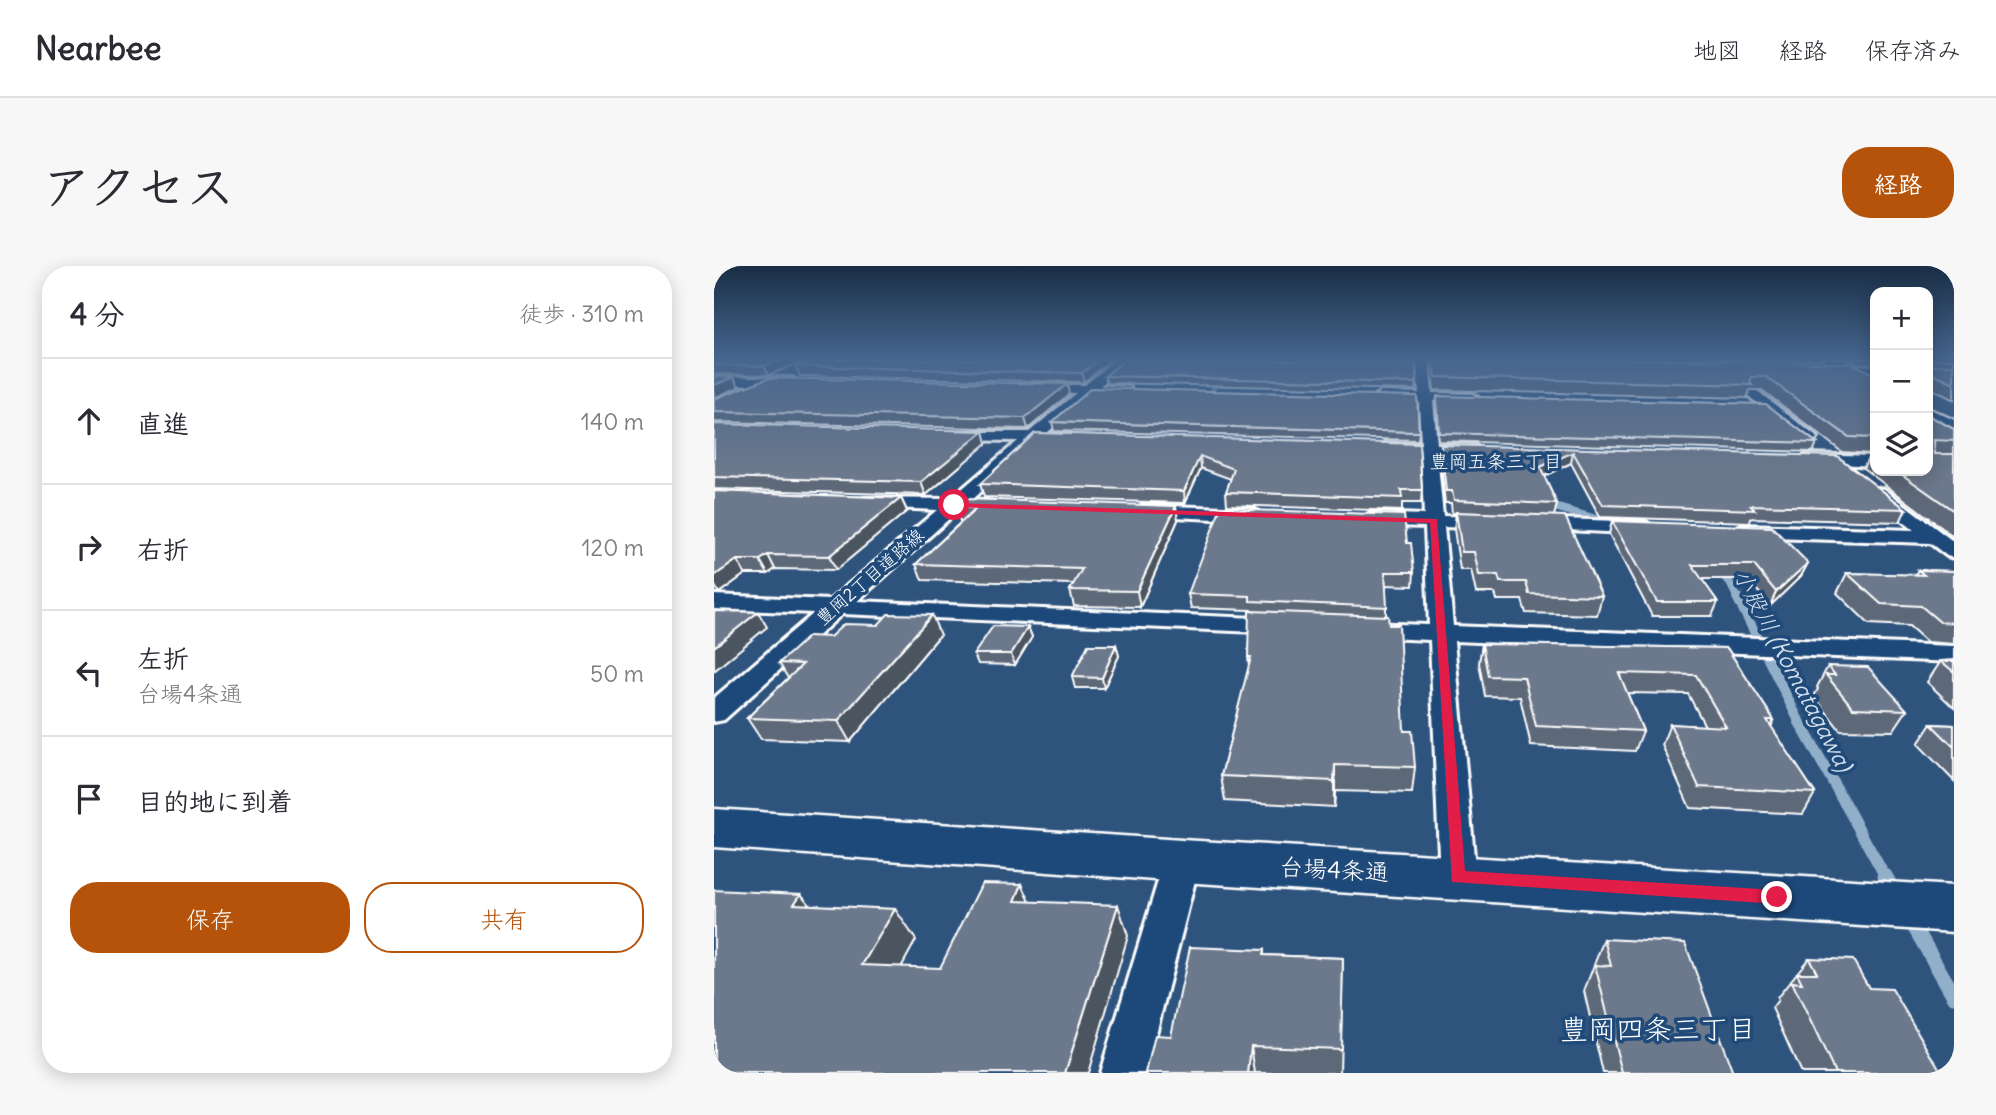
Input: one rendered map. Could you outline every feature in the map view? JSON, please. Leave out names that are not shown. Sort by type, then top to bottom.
[{"type":"street","name":"豊岡2丁目道路線","points":[[714,713],[1077,397]]},
{"type":"street","points":[[1405,397],[1492,398]]},
{"type":"street","points":[[1423,397],[1443,633],[1458,878]]},
{"type":"street","points":[[1757,397],[1954,552]]},
{"type":"street","points":[[1741,404],[1768,405]]},
{"type":"street","points":[[1933,417],[1954,429]]},
{"type":"street","points":[[935,434],[1086,439]]},
{"type":"street","points":[[1373,447],[1496,451]]},
{"type":"street","points":[[1784,459],[1870,461]]},
{"type":"street","points":[[848,501],[1009,507]]},
{"type":"street","points":[[1119,510],[1269,515]]},
{"type":"street","points":[[1352,518],[1665,528]]},
{"type":"street","points":[[1720,530],[1934,537]]},
{"type":"street","points":[[714,602],[1305,627]]},
{"type":"street","points":[[1346,629],[1954,654]]},
{"type":"street","name":"台場4条通","points":[[714,828],[1182,861],[1948,908]]},
{"type":"street","points":[[1123,1073],[1182,861]]},
{"type":"building","points":[[720,397],[1051,397],[1025,418],[714,412],[714,399]]},
{"type":"building","points":[[1081,397],[1417,397],[1419,432],[1052,422]]},
{"type":"building","points":[[1437,397],[1766,404],[1817,443],[1439,433]]},
{"type":"building","points":[[1793,397],[1870,397],[1870,438],[1849,437]]},
{"type":"building","points":[[1933,418],[1954,429],[1954,441],[1934,440],[1935,454],[1954,454],[1954,511],[1904,476],[1933,476]]},
{"type":"building","points":[[714,424],[984,431],[921,482],[714,477]]},
{"type":"building","points":[[1035,433],[1419,444],[1422,490],[1401,490],[1402,498],[1226,492],[1234,469],[1200,456],[1184,491],[980,484]]},
{"type":"building","points":[[1441,445],[1837,456],[1906,509],[1750,505],[1755,510],[1603,505],[1573,452],[1540,467],[1557,504],[1454,500],[1452,491],[1446,491]]},
{"type":"building","points":[[714,491],[901,498],[829,556],[768,555],[760,560],[737,560],[714,576]]},
{"type":"building","points":[[963,499],[1176,506],[1137,591],[1070,590],[1082,569],[916,564],[977,508],[955,507]]},
{"type":"building","points":[[1220,509],[1404,515],[1414,572],[1385,572],[1387,607],[1250,601],[1250,596],[1188,594]]},
{"type":"building","points":[[1456,512],[1565,516],[1602,596],[1529,594],[1526,582],[1500,582],[1498,575],[1479,575],[1474,552],[1462,552]]},
{"type":"building","points":[[1612,521],[1772,527],[1808,563],[1776,592],[1754,565],[1692,565],[1718,602],[1657,602]]},
{"type":"building","points":[[1918,570],[1954,571],[1954,623],[1940,622],[1921,606],[1881,604],[1847,573],[1924,575]]},
{"type":"building","points":[[714,611],[758,612],[714,647]]},
{"type":"building","points":[[1249,611],[1388,616],[1389,625],[1399,625],[1404,731],[1412,731],[1415,767],[1335,765],[1334,781],[1221,776],[1251,657],[1248,657]]},
{"type":"building","points":[[888,614],[932,615],[838,721],[747,718],[803,664],[779,663],[809,636],[830,637],[844,624],[878,625]]},
{"type":"building","points":[[993,626],[1028,627],[1011,654],[974,654]]},
{"type":"building","points":[[1482,644],[1727,648],[1774,720],[1767,720],[1815,793],[1699,787],[1670,724],[1726,727],[1696,675],[1619,673],[1643,731],[1536,726],[1524,677],[1488,676]]},
{"type":"building","points":[[1088,645],[1116,645],[1102,678],[1072,677]]},
{"type":"building","points":[[1941,661],[1954,661],[1954,672]]},
{"type":"building","points":[[1828,666],[1868,667],[1907,710],[1853,708],[1826,675],[1835,675]]},
{"type":"building","points":[[1931,724],[1954,725],[1954,747]]},
{"type":"building","points":[[982,883],[1022,884],[1015,901],[1118,905],[1065,1073],[714,1073],[714,890],[801,894],[794,904],[895,909],[862,965],[940,968]]},
{"type":"building","points":[[1604,939],[1685,943],[1733,1073],[1622,1073],[1595,965],[1611,966]]},
{"type":"building","points":[[1190,947],[1264,950],[1263,955],[1343,958],[1341,1049],[1251,1046],[1248,1073],[1146,1073],[1155,1035],[1171,1036]]},
{"type":"building","points":[[1809,958],[1853,960],[1869,988],[1892,989],[1942,1073],[1835,1073],[1792,982],[1802,983],[1797,973],[1817,973]]},
{"type":"waterway","name":"小股川 (Komatagawa)","points":[[1207,401],[1209,397]]},
{"type":"waterway","name":"小股川 (Komatagawa)","points":[[1544,504],[1614,524]]},
{"type":"waterway","name":"小股川 (Komatagawa)","points":[[1719,571],[1730,583],[1799,721]]},
{"type":"waterway","name":"小股川 (Komatagawa)","points":[[1799,721],[1886,878]]},
{"type":"waterway","name":"小股川 (Komatagawa)","points":[[1885,876],[1894,892]]},
{"type":"waterway","name":"小股川 (Komatagawa)","points":[[1911,921],[1954,996]]},
{"type":"district","name":"豊岡五条三丁目","points":[[1496,461]]},
{"type":"district","name":"豊岡四条三丁目","points":[[1658,1029]]},
{"type":"route","points":[[954,505],[1434,521],[1458,878],[1777,897]]}]
